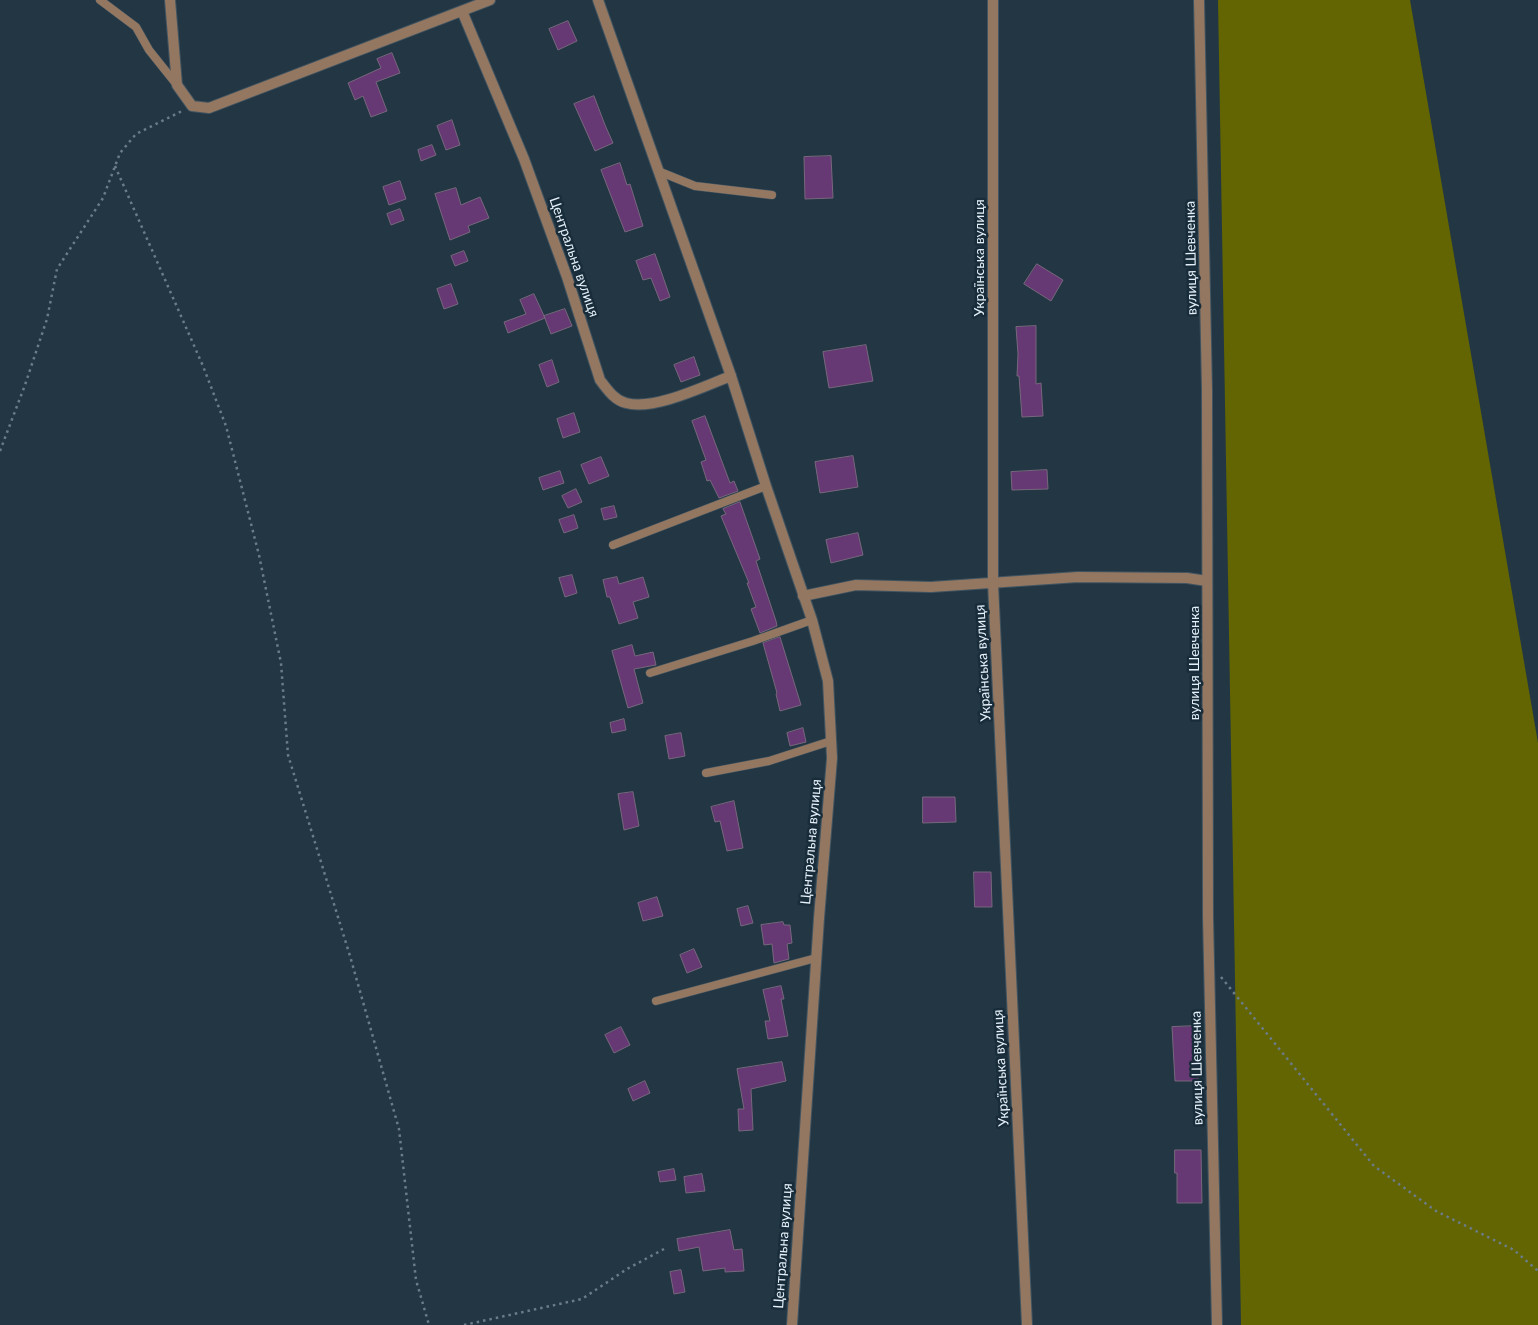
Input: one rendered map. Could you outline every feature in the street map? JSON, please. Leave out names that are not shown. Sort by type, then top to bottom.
[{"type":"street","points":[[170,0],[177,85],[192,106],[210,108],[490,0]]},
{"type":"street","name":"Центральна вулиця","points":[[598,0],[731,376],[812,620],[828,681],[832,758],[816,958],[792,1325]]},
{"type":"street","name":"Українська вулиця","points":[[993,0],[993,583],[1027,1325]]},
{"type":"street","name":"вулиця Шевченка","points":[[1199,0],[1207,381],[1209,962],[1217,1325]]},
{"type":"street","name":"Центральна вулиця","points":[[462,11],[524,159],[567,277],[600,380],[611,394],[625,403],[644,406],[691,392],[731,376]]},
{"type":"street","points":[[803,596],[856,586],[930,587],[1078,577],[1187,578],[1207,581]]},
{"type":"lane","points":[[100,0],[136,27],[149,50],[177,85]]},
{"type":"lane","points":[[658,171],[695,186],[772,195]]},
{"type":"lane","points":[[614,545],[766,486]]},
{"type":"lane","points":[[650,673],[753,641],[812,620]]},
{"type":"lane","points":[[706,772],[769,761],[831,741]]},
{"type":"lane","points":[[656,1001],[816,958]]},
{"type":"path","points":[[0,451],[47,319],[56,269],[104,198],[120,153],[136,134],[192,106]]},
{"type":"path","points":[[115,166],[203,366],[226,426],[259,555],[281,663],[288,755],[350,956],[400,1129],[416,1280],[429,1325]]},
{"type":"path","points":[[1209,962],[1374,1166],[1436,1211],[1514,1250],[1538,1270]]},
{"type":"path","points":[[464,1325],[582,1299],[626,1270],[664,1249]]},
{"type":"shaded area","points":[[1218,0],[1410,0],[1538,743],[1538,1325],[1241,1325]]},
{"type":"building","points":[[568,21],[577,41],[558,50],[549,29]]},
{"type":"building","points":[[392,53],[400,73],[376,82],[387,111],[371,117],[363,96],[355,100],[348,83],[381,68],[377,59]]},
{"type":"building","points":[[594,96],[613,143],[595,151],[574,104]]},
{"type":"building","points":[[452,120],[460,145],[446,150],[437,126]]},
{"type":"building","points":[[432,145],[436,155],[421,161],[418,150]]},
{"type":"building","points":[[831,156],[833,198],[805,199],[804,157]]},
{"type":"building","points":[[620,163],[627,185],[630,184],[643,226],[625,232],[601,170]]},
{"type":"building","points":[[400,181],[406,199],[389,205],[383,187]]},
{"type":"building","points":[[456,188],[461,205],[480,197],[489,218],[468,226],[470,232],[450,240],[435,194]]},
{"type":"building","points":[[400,209],[404,220],[391,225],[387,214]]},
{"type":"building","points":[[464,251],[468,261],[455,266],[451,256]]},
{"type":"building","points":[[655,254],[670,297],[660,301],[651,278],[643,280],[636,261]]},
{"type":"building","points":[[1037,264],[1063,280],[1051,301],[1024,284]]},
{"type":"building","points":[[451,284],[458,304],[444,309],[437,289]]},
{"type":"building","points":[[534,294],[545,318],[508,333],[504,322],[526,314],[520,300]]},
{"type":"building","points":[[565,309],[572,326],[551,334],[544,316]]},
{"type":"building","points":[[1036,326],[1036,384],[1041,383],[1043,416],[1022,417],[1019,376],[1017,376],[1016,327]]},
{"type":"building","points":[[866,345],[873,381],[829,388],[823,352]]},
{"type":"building","points":[[694,357],[700,375],[681,382],[674,365]]},
{"type":"building","points":[[552,360],[559,382],[547,387],[539,365]]},
{"type":"building","points":[[574,413],[580,432],[563,438],[557,419]]},
{"type":"building","points":[[705,416],[730,483],[734,481],[738,491],[719,498],[710,480],[707,481],[701,462],[706,460],[692,421]]},
{"type":"building","points":[[853,456],[858,487],[820,493],[815,462]]},
{"type":"building","points":[[601,457],[609,476],[589,484],[581,465]]},
{"type":"building","points":[[1047,470],[1048,489],[1012,490],[1011,472]]},
{"type":"building","points":[[560,471],[564,483],[543,490],[539,478]]},
{"type":"building","points":[[576,489],[582,502],[568,508],[562,496]]},
{"type":"building","points":[[740,502],[760,559],[756,561],[777,626],[760,633],[751,609],[756,607],[747,583],[749,583],[721,516],[726,514],[723,509]]},
{"type":"building","points":[[614,506],[617,517],[604,520],[601,509]]},
{"type":"building","points":[[574,515],[578,528],[564,533],[559,520]]},
{"type":"building","points":[[858,533],[863,555],[831,563],[826,540]]},
{"type":"building","points":[[572,575],[577,593],[565,597],[559,578]]},
{"type":"building","points":[[617,577],[619,584],[643,577],[649,597],[633,602],[638,618],[619,624],[610,597],[607,597],[603,580]]},
{"type":"building","points":[[780,637],[801,705],[780,711],[763,643]]},
{"type":"building","points":[[632,645],[635,656],[653,652],[656,665],[634,669],[643,703],[628,708],[612,651]]},
{"type":"building","points":[[624,719],[626,730],[612,733],[610,723]]},
{"type":"building","points":[[803,728],[806,742],[790,746],[787,733]]},
{"type":"building","points":[[681,733],[685,756],[669,759],[665,736]]},
{"type":"building","points":[[633,792],[639,826],[624,830],[618,794]]},
{"type":"building","points":[[923,797],[955,797],[956,822],[923,823]]},
{"type":"building","points":[[734,801],[743,848],[727,851],[720,821],[715,822],[711,807]]},
{"type":"building","points":[[974,872],[991,872],[992,907],[975,907]]},
{"type":"building","points":[[657,897],[663,916],[643,921],[638,903]]},
{"type":"building","points":[[748,906],[753,923],[741,926],[737,909]]},
{"type":"building","points":[[783,922],[784,925],[790,925],[792,943],[787,944],[789,959],[774,963],[772,944],[764,945],[761,925]]},
{"type":"building","points":[[694,949],[702,967],[687,973],[680,955]]},
{"type":"building","points":[[781,986],[784,999],[781,999],[788,1036],[768,1039],[765,1021],[770,1021],[763,990]]},
{"type":"building","points":[[1196,1026],[1198,1081],[1175,1081],[1172,1027]]},
{"type":"building","points":[[621,1027],[630,1045],[614,1053],[605,1035]]},
{"type":"building","points":[[782,1062],[786,1081],[751,1089],[753,1130],[739,1131],[738,1109],[744,1109],[737,1069]]},
{"type":"building","points":[[645,1081],[650,1093],[633,1101],[628,1089]]},
{"type":"building","points":[[1175,1150],[1201,1150],[1202,1203],[1177,1203]]},
{"type":"building","points":[[674,1169],[676,1180],[660,1182],[658,1172]]},
{"type":"building","points":[[702,1174],[705,1191],[686,1193],[684,1177]]},
{"type":"building","points":[[730,1230],[734,1250],[742,1249],[744,1271],[725,1272],[725,1268],[703,1271],[699,1247],[679,1251],[677,1239]]},
{"type":"building","points":[[681,1270],[685,1292],[674,1294],[670,1272]]}]
